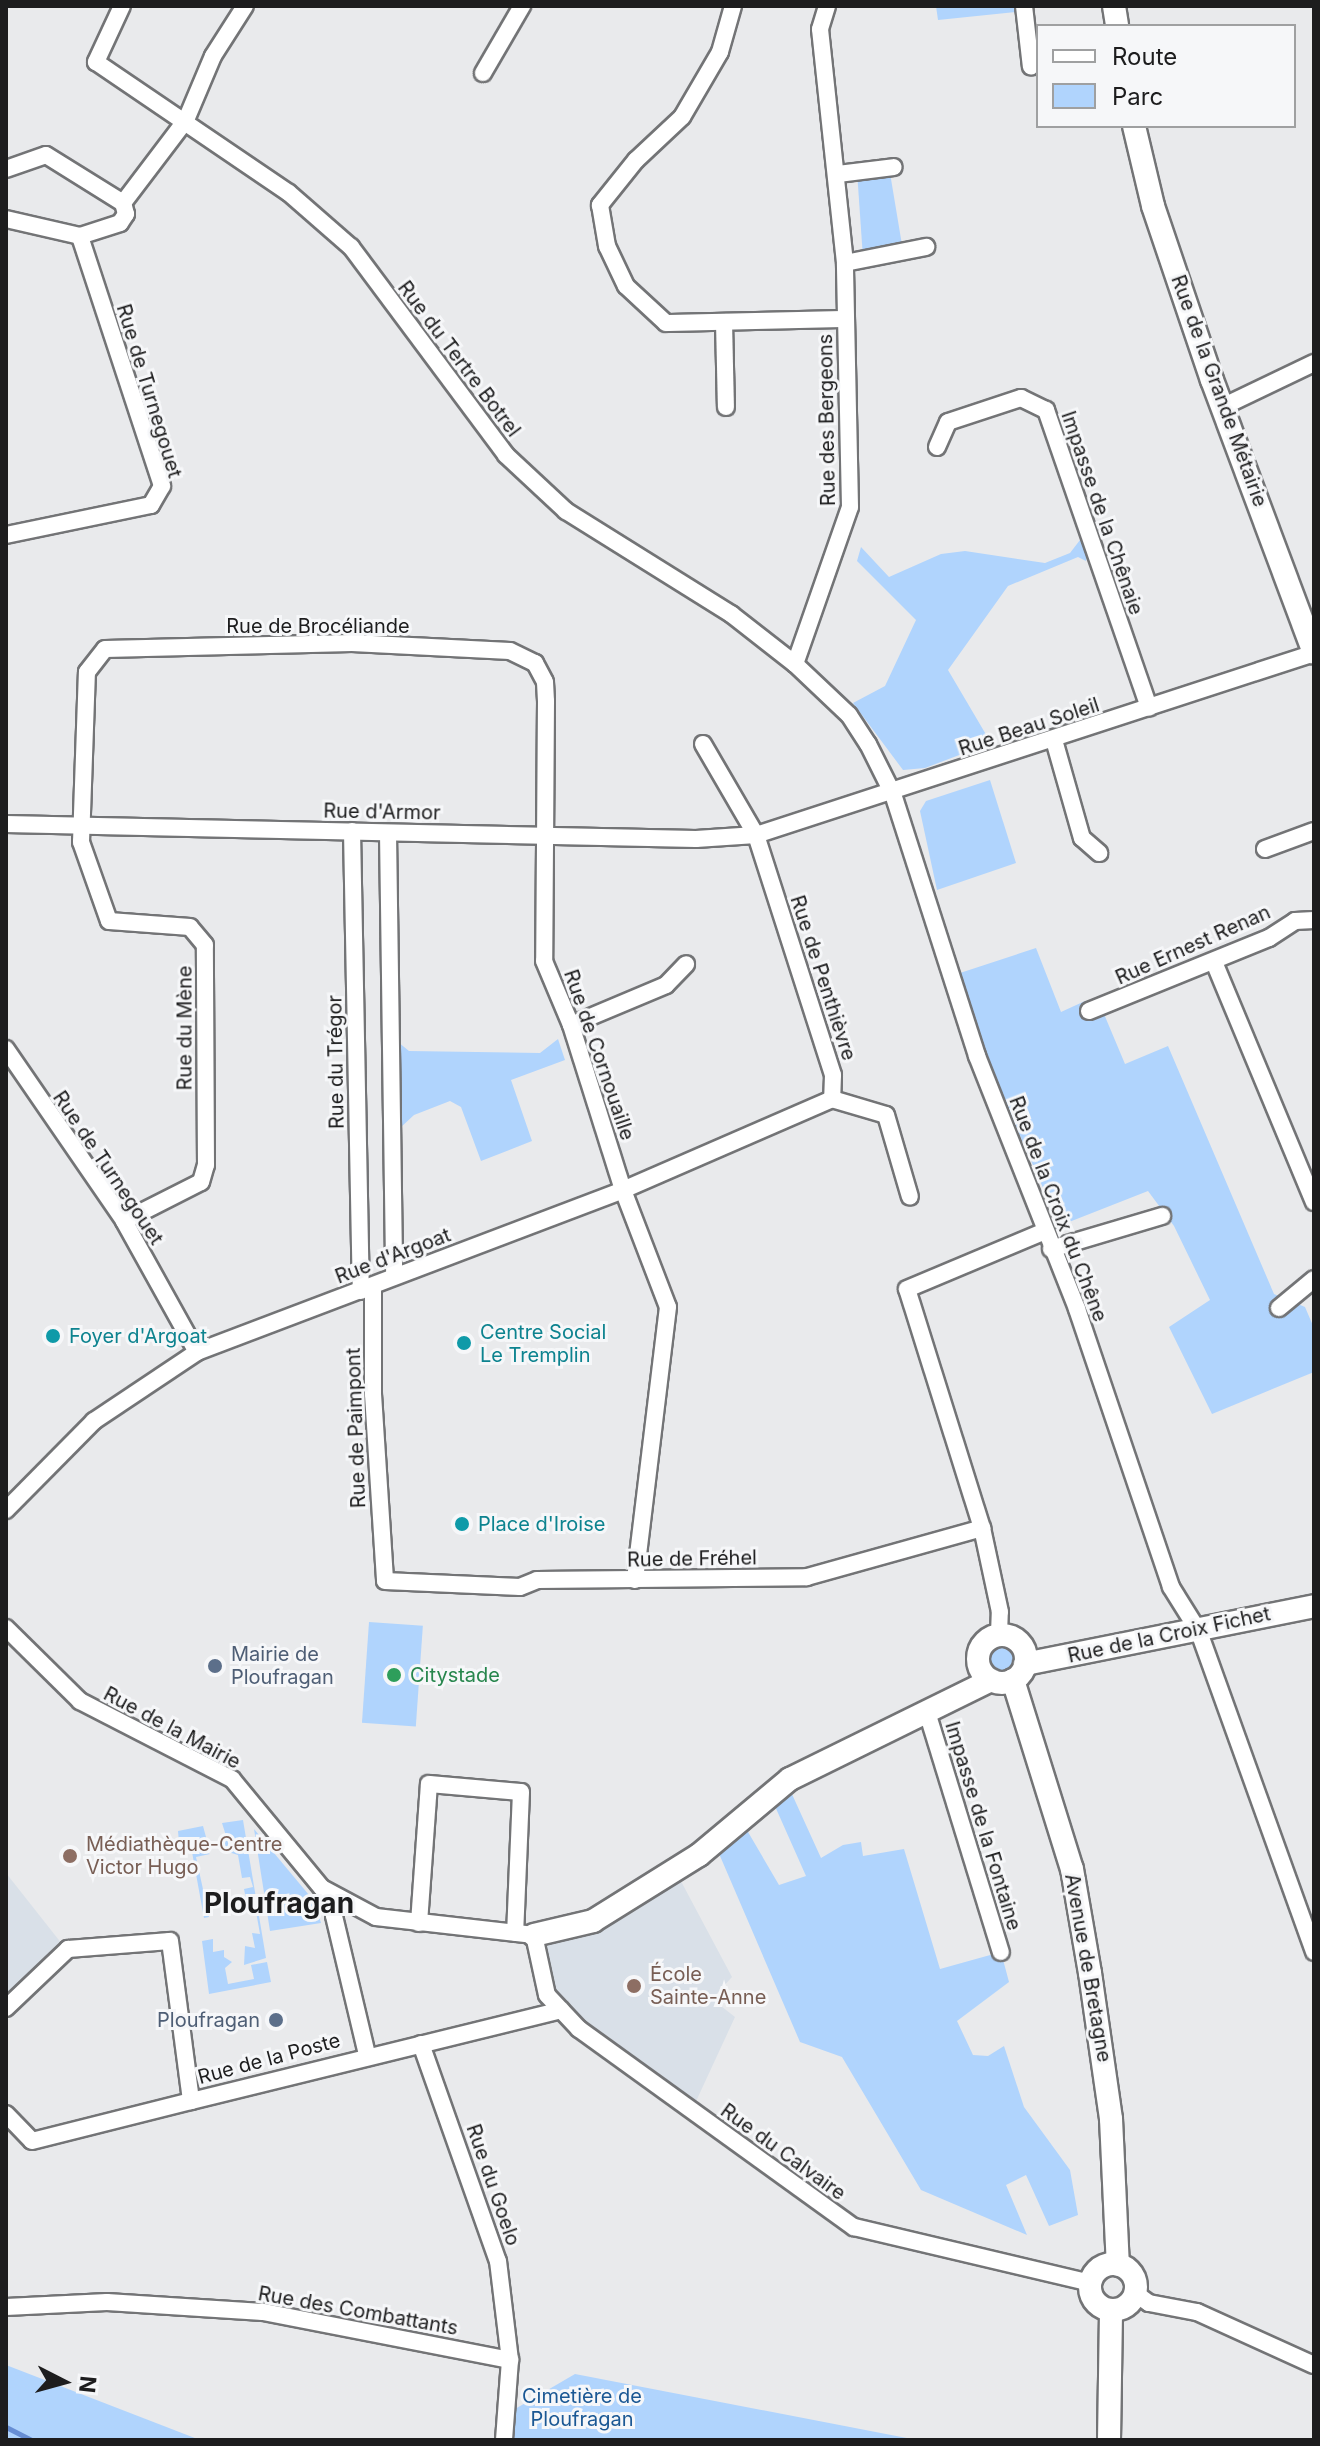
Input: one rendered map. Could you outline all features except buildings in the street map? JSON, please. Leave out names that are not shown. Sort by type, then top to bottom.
[{"type":"street","name":"Rue du Tertre Botrel","points":[[122,6],[96,62],[186,120],[289,193],[351,247],[486,433],[566,511],[731,614],[795,664],[849,715],[893,794]]},
{"type":"street","points":[[123,203],[186,120],[213,56],[245,6]]},
{"type":"street","points":[[483,73],[522,6]]},
{"type":"street","points":[[733,6],[720,52],[682,117],[636,160],[600,205],[607,246],[626,286],[666,323],[845,319]]},
{"type":"street","name":"Rue des Bergeons","points":[[795,664],[850,507],[845,263],[838,174],[820,29],[827,6]]},
{"type":"street","points":[[1024,6],[1031,67]]},
{"type":"street","name":"Rue de la Grande Métairie","points":[[1134,128],[1153,206],[1222,407],[1314,653]]},
{"type":"street","points":[[6,169],[46,155],[123,203],[126,214],[120,223],[80,236],[6,219]]},
{"type":"street","points":[[838,174],[894,167]]},
{"type":"street","name":"Rue de Turnegouet","points":[[6,535],[151,505],[162,486],[80,236]]},
{"type":"street","points":[[845,263],[926,247]]},
{"type":"street","points":[[724,322],[726,407]]},
{"type":"street","points":[[1222,407],[1314,363]]},
{"type":"street","name":"Impasse de la Chênaie","points":[[937,447],[948,422],[1021,398],[1046,410],[1149,708]]},
{"type":"street","name":"Rue de Brocéliande","points":[[78,825],[87,672],[105,649],[352,643],[510,651],[535,663],[545,682],[546,701],[543,836]]},
{"type":"street","name":"Rue Beau Soleil","points":[[756,835],[893,794],[1314,653]]},
{"type":"street","points":[[1054,740],[1082,838],[1099,853]]},
{"type":"street","name":"Rue de Penthièvre","points":[[703,744],[756,835],[833,1075],[832,1099]]},
{"type":"street","name":"Rue de la Croix du Chêne","points":[[893,794],[977,1056],[1077,1309],[1171,1587],[1199,1632],[1314,1952]]},
{"type":"street","name":"Rue d'Armor","points":[[6,824],[696,839],[756,835]]},
{"type":"street","name":"Rue du Mène","points":[[78,825],[109,921],[190,927],[205,945],[201,1182],[124,1221]]},
{"type":"street","name":"Rue du Trégor","points":[[352,831],[367,1288]]},
{"type":"street","points":[[1265,849],[1314,831]]},
{"type":"street","points":[[388,833],[394,1276]]},
{"type":"street","name":"Rue de Cornouaille","points":[[543,836],[544,961],[571,1025],[668,1320],[635,1580]]},
{"type":"street","name":"Rue Ernest Renan","points":[[1089,1011],[1214,962],[1295,921],[1314,920]]},
{"type":"street","points":[[1214,962],[1314,1202]]},
{"type":"street","points":[[571,1025],[666,985],[686,964]]},
{"type":"street","name":"Rue de Turnegouet","points":[[6,1049],[124,1221],[197,1352]]},
{"type":"street","points":[[832,1099],[886,1115],[910,1197]]},
{"type":"street","name":"Rue d'Argoat","points":[[6,1510],[94,1421],[197,1352],[623,1190],[832,1099]]},
{"type":"street","points":[[1051,1249],[1162,1216]]},
{"type":"street","points":[[999,1635],[1000,1612],[982,1528],[907,1289],[1045,1231]]},
{"type":"street","points":[[1279,1308],[1314,1279]]},
{"type":"street","name":"Rue de Paimpont","points":[[367,1288],[382,1569],[385,1581],[398,1582]]},
{"type":"street","name":"Rue de Fréhel","points":[[398,1582],[520,1587],[537,1580],[807,1577],[982,1528]]},
{"type":"street","name":"Rue de la Croix Fichet","points":[[524,1934],[593,1921],[699,1855],[790,1779],[1010,1675],[1314,1606]]},
{"type":"street","name":"Rue de la Mairie","points":[[6,1628],[80,1701],[232,1779],[322,1888],[376,1917],[524,1934]]},
{"type":"street","points":[[999,1635],[1019,1643],[1010,1675],[980,1670],[978,1655],[985,1641],[999,1635]]},
{"type":"street","name":"Avenue de Bretagne","points":[[1010,1675],[1072,1869],[1083,1928],[1107,2078],[1118,2265]]},
{"type":"street","name":"Impasse de la Fontaine","points":[[927,1712],[1001,1952]]},
{"type":"street","name":"Rue du Calvaire","points":[[419,1923],[429,1784],[521,1792],[524,1934],[547,1995],[579,2029],[854,2227],[1090,2283]]},
{"type":"street","points":[[338,1897],[334,1916],[367,2054]]},
{"type":"street","name":"Rue de la Poste","points":[[6,2008],[68,1949],[170,1941],[191,2101],[367,2054],[561,2010]]},
{"type":"street","name":"Rue du Goelo","points":[[421,2044],[498,2261],[510,2360],[504,2440]]},
{"type":"street","points":[[6,2114],[32,2141],[191,2101]]},
{"type":"street","points":[[1118,2265],[1134,2279],[1135,2293],[1126,2306],[1111,2310],[1097,2304],[1090,2283],[1097,2270],[1118,2265]]},
{"type":"street","points":[[1135,2293],[1149,2303],[1197,2312],[1314,2365]]},
{"type":"street","name":"Rue des Combattants","points":[[6,2307],[107,2302],[263,2312],[510,2360]]},
{"type":"street","points":[[1109,2440],[1111,2310]]},
{"type":"shaded area","name":"École Sainte-Anne","points":[[675,1870],[732,1977],[712,1999],[735,2017],[692,2110],[562,2011],[536,1955],[550,1935]]},
{"type":"shaded area","points":[[6,1873],[62,1944],[6,1997]]},
{"type":"green space","points":[[936,6],[1024,6],[1025,11],[938,20]]},
{"type":"green space","points":[[889,167],[903,251],[863,258],[857,171]]},
{"type":"green space","points":[[1080,540],[1088,552],[1086,561],[1078,557],[1008,586],[948,670],[991,743],[925,768],[903,770],[853,703],[885,686],[916,620],[857,561],[861,547],[889,577],[941,554],[965,551],[1045,563],[1070,553]]},
{"type":"green space","points":[[990,780],[1016,863],[937,890],[920,811],[926,801]]},
{"type":"green space","points":[[1036,948],[1061,1012],[1085,1001],[1104,1014],[1125,1064],[1168,1046],[1274,1294],[1305,1307],[1314,1328],[1314,1372],[1212,1414],[1169,1327],[1210,1300],[1174,1226],[1148,1191],[1064,1224],[1051,1206],[992,1072],[960,973]]},
{"type":"green space","points":[[558,1039],[565,1060],[511,1080],[532,1141],[481,1161],[461,1107],[450,1101],[414,1115],[400,1128],[398,1042],[409,1051],[540,1053]]},
{"type":"green space","name":"Citystade","points":[[369,1622],[423,1626],[416,1727],[362,1723]]},
{"type":"green space","points":[[1001,1642],[1013,1647],[1018,1659],[1013,1671],[1001,1676],[989,1671],[984,1659],[989,1647]]},
{"type":"green space","points":[[786,1781],[821,1858],[843,1845],[861,1842],[863,1856],[904,1849],[940,1969],[1001,1952],[1009,1982],[957,2021],[973,2055],[988,2056],[1004,2046],[1024,2107],[1070,2170],[1078,2215],[1049,2226],[1026,2175],[1006,2185],[1027,2235],[921,2190],[842,2057],[800,2042],[714,1842],[741,1820],[779,1885],[806,1876],[770,1795]]},
{"type":"green space","points":[[243,1820],[266,1958],[244,1965],[245,1946],[255,1948],[252,1933],[260,1934],[255,1906],[248,1910],[244,1889],[253,1887],[250,1877],[242,1878],[238,1855],[225,1851],[223,1841],[227,1839],[222,1823]]},
{"type":"green space","points":[[203,1826],[209,1848],[204,1851],[210,1854],[196,1857],[209,1917],[204,1918],[192,1852],[180,1854],[178,1831]]},
{"type":"green space","points":[[254,1829],[314,1901],[321,1923],[270,1931]]},
{"type":"green space","points":[[213,1939],[213,1952],[224,1950],[224,1957],[232,1962],[225,1968],[228,1984],[254,1979],[251,1965],[267,1962],[271,1982],[209,1994],[202,1941]]},
{"type":"green space","points":[[6,2365],[200,2440],[6,2440]]},
{"type":"green space","name":"Cimetière de Ploufragan","points":[[575,2374],[917,2440],[513,2440],[515,2409]]},
{"type":"waterway","points":[[6,2427],[31,2440]]},
{"type":"place","name":"Foyer d'Argoat","points":[[53,1336]]},
{"type":"place","name":"Centre Social Le Tremplin","points":[[464,1343]]},
{"type":"place","name":"Place d'Iroise","points":[[462,1524]]},
{"type":"place","name":"Mairie de Ploufragan","points":[[215,1666]]},
{"type":"place","name":"Citystade","points":[[394,1675]]},
{"type":"place","name":"Médiathèque-Centre Victor Hugo","points":[[70,1856]]},
{"type":"place","name":"École Sainte-Anne","points":[[634,1986]]},
{"type":"place","name":"Ploufragan","points":[[276,2020]]},
{"type":"district","name":"Ploufragan","points":[[279,1903]]}]
